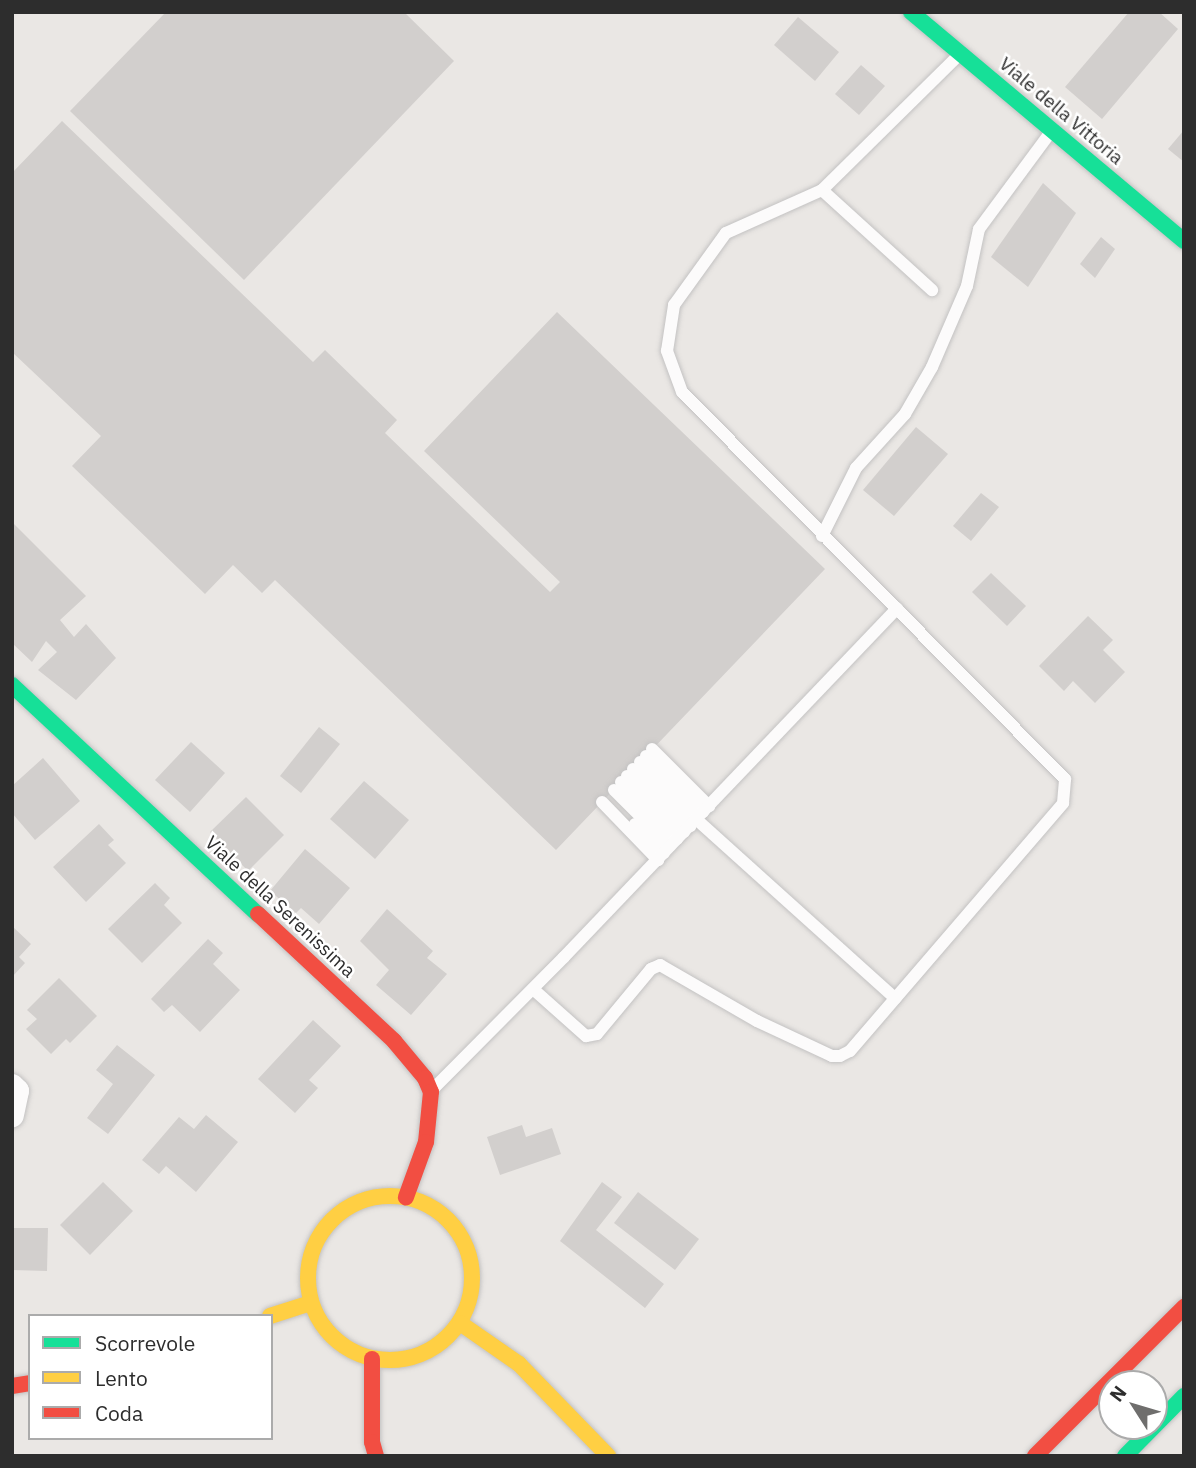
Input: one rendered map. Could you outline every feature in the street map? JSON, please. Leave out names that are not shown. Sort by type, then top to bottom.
[{"type":"main road","name":"Viale della Vittoria","points":[[911,12],[1184,241]]},
{"type":"main road","name":"Viale della Serenissima","points":[[12,685],[411,1059],[428,1085]]},
{"type":"main road","points":[[406,1197],[426,1143],[428,1085]]},
{"type":"main road","points":[[378,1196],[406,1197],[431,1206],[452,1223],[467,1245],[473,1271],[471,1298],[460,1322],[444,1342],[422,1355],[397,1361],[372,1359],[345,1348],[324,1329],[311,1303],[307,1275],[312,1256],[329,1223],[351,1205],[378,1196]]},
{"type":"main road","points":[[273,1315],[311,1303]]},
{"type":"main road","points":[[1035,1456],[1184,1307]]},
{"type":"main road","points":[[460,1322],[519,1364],[608,1456]]},
{"type":"main road","points":[[372,1359],[372,1442],[376,1456]]},
{"type":"main road","points":[[1125,1456],[1184,1396]]},
{"type":"street","points":[[12,1086],[17,1091],[12,1115]]},
{"type":"lane","points":[[533,989],[586,1037],[597,1034],[651,969],[660,965],[757,1021],[832,1056],[840,1056],[850,1051],[1063,803],[1065,779],[682,392],[667,351],[674,304],[726,233],[822,190],[960,54]]},
{"type":"lane","points":[[822,536],[856,468],[905,414],[932,367],[967,286],[979,229],[1052,130]]},
{"type":"lane","points":[[822,190],[932,289]]},
{"type":"lane","points":[[428,1085],[533,989],[897,608]]},
{"type":"lane","points":[[627,776],[684,833]]},
{"type":"lane","points":[[627,776],[684,833]]},
{"type":"lane","points":[[627,776],[684,833]]},
{"type":"lane","points":[[627,776],[684,833],[895,998]]},
{"type":"building","points":[[166,12],[404,12],[454,61],[244,280],[70,111]]},
{"type":"building","points":[[1129,12],[1159,12],[1178,29],[1102,119],[1065,87]]},
{"type":"building","points":[[798,17],[839,52],[815,81],[774,45]]},
{"type":"building","points":[[861,65],[885,86],[859,115],[835,94]]},
{"type":"building","points":[[62,121],[313,362],[325,350],[397,420],[385,433],[550,592],[560,582],[424,451],[557,312],[825,569],[556,850],[275,580],[262,593],[233,565],[205,594],[72,466],[101,436],[12,352],[12,173]]},
{"type":"building","points":[[1184,130],[1184,162],[1168,149]]},
{"type":"building","points":[[1043,183],[1076,213],[1028,287],[991,257]]},
{"type":"building","points":[[1101,237],[1115,249],[1095,278],[1080,264]]},
{"type":"building","points":[[916,427],[948,454],[894,516],[863,490]]},
{"type":"building","points":[[981,493],[999,507],[971,541],[953,526]]},
{"type":"building","points":[[12,522],[86,596],[60,620],[74,637],[86,624],[116,658],[76,700],[38,670],[57,652],[46,641],[32,662],[12,643]]},
{"type":"building","points":[[991,573],[1026,606],[1007,626],[972,592]]},
{"type":"building","points":[[1088,616],[1113,640],[1103,650],[1125,672],[1095,703],[1073,681],[1064,691],[1039,666]]},
{"type":"building","points":[[319,727],[340,744],[301,793],[280,776]]},
{"type":"building","points":[[191,742],[225,773],[190,812],[155,780]]},
{"type":"building","points":[[43,758],[80,801],[35,840],[12,813],[12,786]]},
{"type":"building","points":[[364,781],[409,820],[375,859],[330,819]]},
{"type":"building","points":[[246,797],[284,835],[248,871],[210,832]]},
{"type":"building","points":[[99,824],[114,840],[108,845],[126,863],[86,902],[53,867]]},
{"type":"building","points":[[305,849],[350,888],[319,924],[301,908],[296,913],[270,891]]},
{"type":"building","points":[[155,883],[170,898],[164,905],[182,923],[142,963],[108,929]]},
{"type":"building","points":[[387,909],[433,951],[427,958],[447,974],[411,1015],[376,985],[389,970],[360,941]]},
{"type":"building","points":[[12,926],[31,944],[19,957],[25,963],[12,977]]},
{"type":"building","points":[[208,939],[223,953],[213,964],[240,990],[200,1032],[172,1005],[164,1012],[151,999]]},
{"type":"building","points":[[59,978],[97,1016],[70,1043],[66,1039],[51,1054],[26,1029],[37,1019],[27,1010]]},
{"type":"building","points":[[313,1020],[341,1046],[309,1080],[318,1088],[295,1113],[258,1079]]},
{"type":"building","points":[[117,1045],[155,1075],[108,1134],[87,1118],[113,1084],[96,1070]]},
{"type":"building","points":[[206,1115],[238,1142],[196,1192],[166,1166],[159,1174],[142,1160],[179,1117],[194,1129]]},
{"type":"building","points":[[522,1125],[526,1137],[552,1128],[561,1154],[500,1175],[487,1137]]},
{"type":"building","points":[[103,1182],[133,1211],[90,1255],[60,1225]]},
{"type":"building","points":[[602,1182],[622,1197],[596,1230],[664,1284],[645,1308],[560,1241]]},
{"type":"building","points":[[638,1192],[699,1239],[675,1270],[614,1223]]},
{"type":"building","points":[[12,1228],[48,1228],[47,1271],[12,1270]]},
{"type":"traffic: fast","points":[[911,12],[1184,241]]},
{"type":"traffic: fast","points":[[12,685],[258,914]]},
{"type":"traffic: fast","points":[[1125,1456],[1184,1396]]},
{"type":"traffic: slow","points":[[390,1196],[421,1202],[448,1220],[466,1247],[472,1278],[466,1309],[448,1336],[421,1354],[390,1360],[359,1354],[332,1336],[314,1309],[308,1278],[314,1247],[332,1220],[359,1202],[390,1196]]},
{"type":"traffic: slow","points":[[273,1315],[311,1303]]},
{"type":"traffic: slow","points":[[460,1323],[519,1364],[608,1456]]},
{"type":"traffic: jam","points":[[258,914],[394,1041],[425,1078],[431,1092],[426,1142],[406,1197]]},
{"type":"traffic: jam","points":[[1035,1456],[1184,1307]]},
{"type":"traffic: jam","points":[[372,1359],[372,1442],[376,1456]]},
{"type":"traffic: jam","points":[[12,1386],[28,1383]]}]
